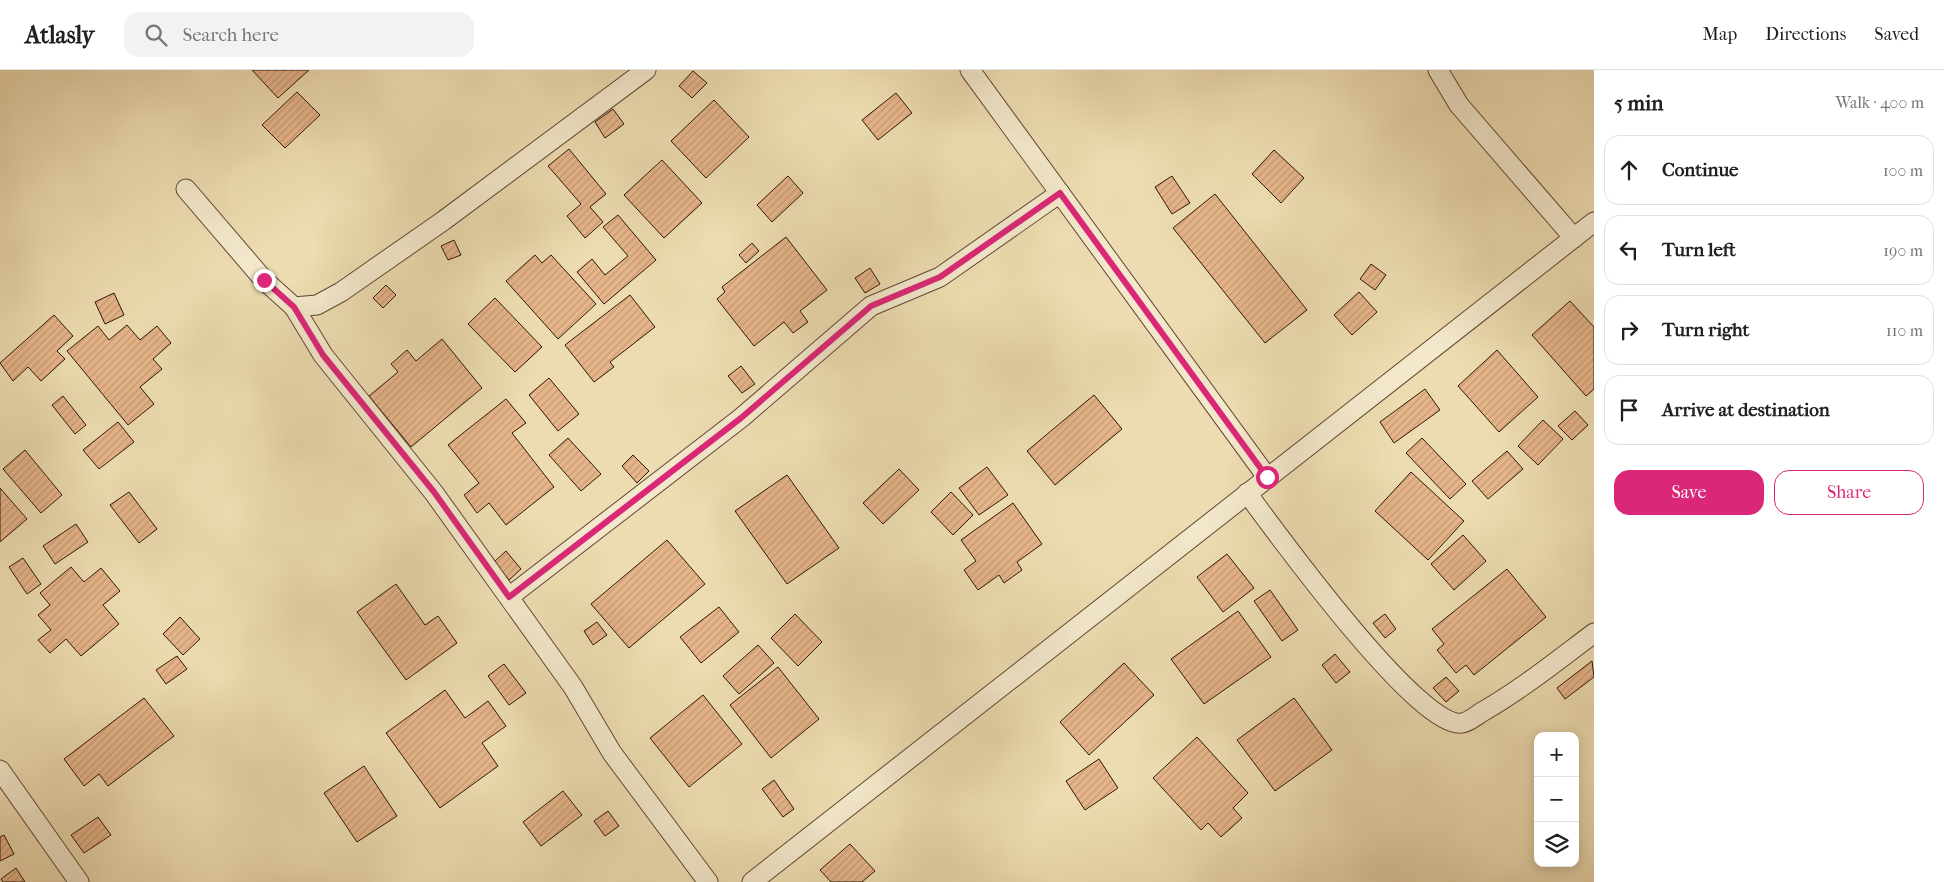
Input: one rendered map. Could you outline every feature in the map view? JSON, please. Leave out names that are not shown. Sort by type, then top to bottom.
[{"type":"street","points":[[294,307],[317,305],[341,292],[443,221],[646,70]]},
{"type":"street","points":[[970,70],[1267,477]]},
{"type":"street","points":[[1438,70],[1459,105],[1574,238]]},
{"type":"street","points":[[186,189],[264,280],[294,307],[323,355],[434,492],[573,686],[612,754],[708,882]]},
{"type":"street","points":[[509,597],[741,418],[871,306],[940,277],[1060,193]]},
{"type":"street","points":[[752,882],[1594,222]]},
{"type":"street","points":[[1247,493],[1327,601],[1414,697],[1447,720],[1462,723],[1497,704],[1594,632]]},
{"type":"street","points":[[0,770],[79,882]]},
{"type":"building","points":[[252,70],[309,70],[278,98]]},
{"type":"building","points":[[693,71],[707,83],[692,98],[679,86]]},
{"type":"building","points":[[297,92],[320,115],[285,148],[262,125]]},
{"type":"building","points":[[896,93],[912,113],[878,140],[862,120]]},
{"type":"building","points":[[714,100],[749,137],[706,178],[671,141]]},
{"type":"building","points":[[613,109],[624,124],[605,138],[595,122]]},
{"type":"building","points":[[569,149],[606,194],[590,207],[603,222],[585,238],[567,216],[581,204],[548,166]]},
{"type":"building","points":[[1274,150],[1304,178],[1281,203],[1252,174]]},
{"type":"building","points":[[662,160],[702,203],[664,238],[624,195]]},
{"type":"building","points":[[788,176],[803,193],[772,222],[757,205]]},
{"type":"building","points":[[1172,176],[1190,203],[1172,214],[1155,187]]},
{"type":"building","points":[[1215,194],[1307,310],[1265,343],[1173,228]]},
{"type":"building","points":[[618,215],[656,260],[604,304],[577,272],[592,259],[605,275],[628,256],[603,227]]},
{"type":"building","points":[[786,237],[827,290],[800,311],[808,322],[793,333],[784,322],[754,346],[717,299],[725,292],[722,287]]},
{"type":"building","points":[[454,240],[461,255],[448,260],[441,246]]},
{"type":"building","points":[[752,243],[759,251],[746,263],[739,255]]},
{"type":"building","points":[[535,255],[542,263],[551,255],[596,304],[558,339],[506,281]]},
{"type":"building","points":[[1371,264],[1386,275],[1375,290],[1360,279]]},
{"type":"building","points":[[870,268],[880,284],[865,293],[855,278]]},
{"type":"building","points":[[386,285],[396,295],[383,308],[373,298]]},
{"type":"building","points":[[1359,292],[1377,312],[1352,335],[1334,315]]},
{"type":"building","points":[[114,293],[124,315],[105,324],[95,302]]},
{"type":"building","points":[[630,295],[655,327],[610,362],[614,367],[594,382],[565,345]]},
{"type":"building","points":[[495,298],[542,347],[515,372],[468,324]]},
{"type":"building","points":[[1570,301],[1594,327],[1594,389],[1586,396],[1532,335]]},
{"type":"building","points":[[54,315],[73,336],[57,351],[65,359],[41,381],[28,367],[13,381],[0,363]]},
{"type":"building","points":[[127,325],[140,340],[157,326],[171,343],[153,359],[162,369],[140,387],[154,404],[128,425],[67,351],[98,326],[109,340]]},
{"type":"building","points":[[442,339],[482,388],[411,447],[369,396],[398,372],[391,364],[407,350],[416,361]]},
{"type":"building","points":[[1497,350],[1538,397],[1499,432],[1458,386]]},
{"type":"building","points":[[741,366],[755,384],[742,393],[728,376]]},
{"type":"building","points":[[549,378],[579,414],[558,431],[529,395]]},
{"type":"building","points":[[1425,389],[1440,410],[1394,443],[1380,422]]},
{"type":"building","points":[[1094,395],[1122,429],[1055,485],[1027,451]]},
{"type":"building","points":[[63,396],[86,425],[75,434],[52,405]]},
{"type":"building","points":[[506,399],[526,423],[512,433],[554,487],[506,525],[489,503],[477,513],[464,495],[479,483],[448,445]]},
{"type":"building","points":[[1575,411],[1588,425],[1572,440],[1558,426]]},
{"type":"building","points":[[1543,420],[1563,439],[1538,465],[1518,446]]},
{"type":"building","points":[[118,422],[134,442],[99,469],[83,450]]},
{"type":"building","points":[[568,438],[601,474],[581,491],[549,455]]},
{"type":"building","points":[[1422,438],[1466,484],[1450,499],[1406,453]]},
{"type":"building","points":[[25,450],[62,495],[41,513],[3,469]]},
{"type":"building","points":[[1507,451],[1523,469],[1488,499],[1472,481]]},
{"type":"building","points":[[633,455],[649,471],[637,483],[622,466]]},
{"type":"building","points":[[987,467],[1008,495],[979,515],[959,488]]},
{"type":"building","points":[[899,469],[919,490],[883,524],[863,503]]},
{"type":"building","points":[[1411,472],[1464,521],[1428,560],[1375,511]]},
{"type":"building","points":[[787,475],[839,548],[787,584],[735,511]]},
{"type":"building","points":[[0,488],[27,519],[0,542]]},
{"type":"building","points":[[129,492],[157,529],[139,543],[110,505]]},
{"type":"building","points":[[951,492],[973,515],[953,535],[931,512]]},
{"type":"building","points":[[1013,503],[1042,544],[1017,562],[1022,570],[1004,583],[999,575],[978,590],[964,570],[976,561],[961,540]]},
{"type":"building","points":[[76,524],[88,542],[55,564],[43,546]]},
{"type":"building","points":[[1463,535],[1486,561],[1454,590],[1431,564]]},
{"type":"building","points":[[667,540],[705,584],[629,648],[591,604]]},
{"type":"building","points":[[506,551],[521,569],[509,580],[494,562]]},
{"type":"building","points":[[1227,554],[1254,588],[1223,612],[1197,577]]},
{"type":"building","points":[[23,558],[41,584],[27,594],[9,567]]},
{"type":"building","points":[[71,567],[84,582],[101,568],[120,591],[103,605],[119,624],[81,656],[66,639],[50,653],[38,640],[51,630],[38,615],[50,605],[40,593]]},
{"type":"building","points":[[1507,569],[1546,617],[1474,675],[1466,665],[1456,673],[1437,650],[1444,644],[1432,629]]},
{"type":"building","points":[[396,584],[425,625],[438,616],[457,643],[406,680],[357,612]]},
{"type":"building","points":[[1270,590],[1298,630],[1282,641],[1254,601]]},
{"type":"building","points":[[719,607],[739,632],[701,663],[680,637]]},
{"type":"building","points":[[1238,611],[1271,657],[1204,704],[1171,659]]},
{"type":"building","points":[[795,614],[822,642],[798,666],[771,638]]},
{"type":"building","points":[[1385,614],[1396,629],[1385,638],[1373,623]]},
{"type":"building","points":[[180,617],[200,639],[183,655],[163,634]]},
{"type":"building","points":[[597,622],[607,635],[593,645],[584,631]]},
{"type":"building","points":[[758,645],[774,663],[739,694],[723,676]]},
{"type":"building","points":[[1335,654],[1350,672],[1336,683],[1322,665]]},
{"type":"building","points":[[177,656],[187,669],[166,684],[156,670]]},
{"type":"building","points":[[1592,661],[1594,677],[1565,699],[1557,688]]},
{"type":"building","points":[[1124,663],[1154,695],[1089,755],[1060,722]]},
{"type":"building","points":[[504,664],[526,693],[509,705],[488,676]]},
{"type":"building","points":[[778,667],[819,719],[771,758],[730,705]]},
{"type":"building","points":[[1446,677],[1459,691],[1446,702],[1433,688]]},
{"type":"building","points":[[445,690],[465,718],[488,701],[506,726],[482,743],[498,766],[440,808],[386,733]]},
{"type":"building","points":[[703,695],[742,744],[689,787],[650,738]]},
{"type":"building","points":[[144,698],[174,736],[108,786],[99,774],[84,786],[64,759]]},
{"type":"building","points":[[1294,698],[1332,750],[1275,791],[1237,740]]},
{"type":"building","points":[[1197,737],[1248,793],[1233,808],[1242,818],[1221,837],[1208,823],[1201,830],[1153,778]]},
{"type":"building","points":[[1099,759],[1118,788],[1085,810],[1066,781]]},
{"type":"building","points":[[364,766],[397,816],[357,842],[324,793]]},
{"type":"building","points":[[774,780],[794,809],[783,817],[762,789]]},
{"type":"building","points":[[563,791],[582,815],[541,846],[523,822]]},
{"type":"building","points":[[608,811],[619,826],[605,836],[594,821]]},
{"type":"building","points":[[98,817],[111,835],[84,853],[71,835]]},
{"type":"building","points":[[4,835],[14,854],[0,861],[0,837]]},
{"type":"building","points":[[850,844],[875,871],[862,882],[831,882],[820,870]]},
{"type":"building","points":[[16,868],[25,882],[3,882],[1,879]]},
{"type":"route","points":[[264,280],[294,307],[323,355],[434,492],[509,597],[741,418],[871,306],[899,296],[940,277],[1060,193],[1267,477]]}]
